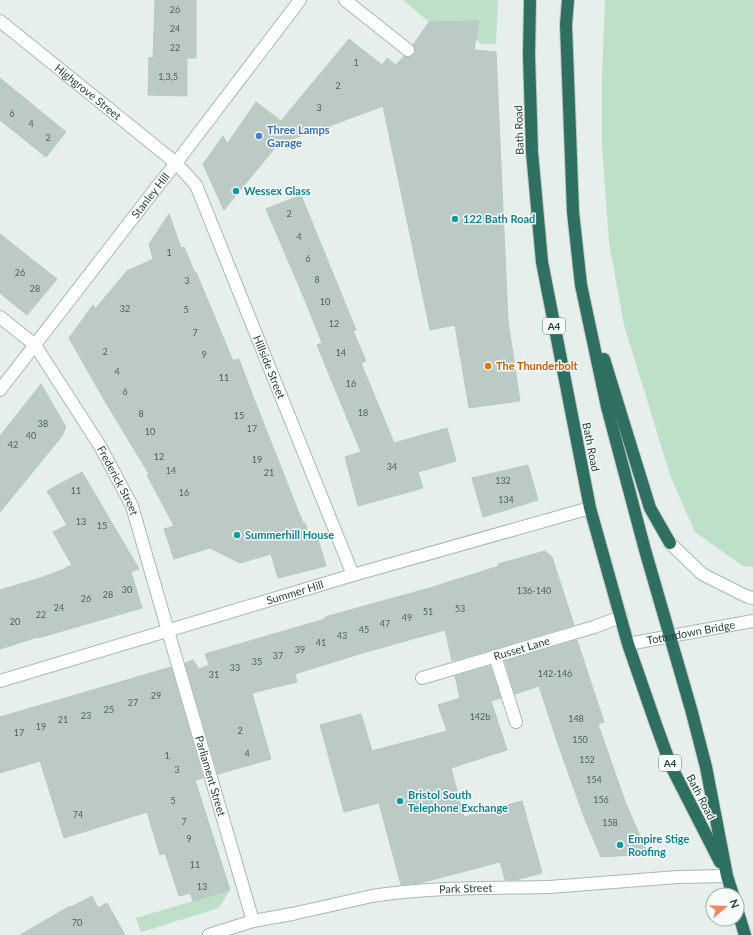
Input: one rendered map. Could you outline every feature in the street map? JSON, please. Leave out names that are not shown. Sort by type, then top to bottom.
[{"type":"highway","name":"Bath Road","points":[[530,0],[529,55],[532,152],[542,262],[590,508],[628,644],[652,716],[671,766],[727,876]]},
{"type":"highway","name":"Bath Road","points":[[568,0],[566,25],[573,212],[581,285],[607,407],[645,550],[671,636],[706,766],[727,876],[730,887]]},
{"type":"highway","name":"Bath Road","points":[[581,285],[650,508],[670,543]]},
{"type":"street","name":"Stanley Hill","points":[[0,390],[300,0]]},
{"type":"street","points":[[345,0],[408,50]]},
{"type":"street","name":"Highgrove Street","points":[[0,21],[176,163]]},
{"type":"street","name":"Hillside Street","points":[[176,163],[196,185],[353,575]]},
{"type":"street","name":"Frederick Street","points":[[0,317],[35,345],[100,446],[132,506],[168,631]]},
{"type":"street","name":"Summer Hill","points":[[0,681],[353,575],[590,508]]},
{"type":"street","points":[[670,543],[702,574],[748,597],[753,598]]},
{"type":"street","name":"Russet Lane","points":[[422,678],[594,627],[621,617]]},
{"type":"street","name":"Totterdown Bridge","points":[[628,644],[753,621]]},
{"type":"street","name":"Parliament Street","points":[[168,631],[253,921]]},
{"type":"street","points":[[495,656],[516,722]]},
{"type":"street","name":"Park Street","points":[[209,935],[238,930],[253,921],[384,894],[439,888],[549,887],[678,877],[727,876]]},
{"type":"green space","points":[[403,0],[498,0],[496,44],[481,44],[457,22],[429,22]]},
{"type":"green space","points":[[605,0],[753,0],[753,567],[743,566],[695,532],[670,475],[624,325],[609,242],[602,147],[602,76]]},
{"type":"green space","points":[[230,890],[219,908],[141,932],[136,918]]},
{"type":"building","points":[[155,0],[196,0],[196,58],[187,58],[187,96],[148,95],[149,57],[153,58]]},
{"type":"building","name":"122 Bath Road","points":[[479,21],[474,50],[496,52],[508,321],[520,401],[469,408],[455,325],[430,330],[383,106],[332,125],[325,133],[320,129],[278,144],[224,210],[203,164],[223,136],[227,144],[256,102],[281,121],[349,39],[382,65],[387,58],[396,65],[404,56],[410,57],[414,54],[415,48],[413,45],[429,22]]},
{"type":"building","points":[[0,78],[66,132],[46,157],[0,120]]},
{"type":"building","points":[[301,195],[356,330],[353,331],[366,361],[361,363],[394,443],[447,428],[456,461],[418,472],[423,488],[358,506],[345,457],[361,452],[317,345],[322,343],[266,209]]},
{"type":"building","points":[[169,214],[181,248],[184,247],[195,273],[196,272],[233,361],[239,359],[303,523],[305,523],[310,539],[317,536],[326,566],[278,578],[271,554],[240,563],[210,548],[174,559],[164,529],[174,526],[147,475],[149,474],[69,338],[93,305],[95,309],[127,271],[153,259],[149,244]]},
{"type":"building","points":[[0,234],[57,279],[27,315],[0,293]]},
{"type":"building","points":[[41,384],[66,427],[62,436],[0,512],[0,436]]},
{"type":"building","points":[[528,465],[538,500],[483,517],[472,478]]},
{"type":"building","points":[[82,472],[139,569],[131,572],[142,608],[0,649],[0,590],[40,578],[72,565],[53,532],[67,525],[47,491]]},
{"type":"building","points":[[545,551],[552,557],[574,625],[452,661],[445,630],[295,674],[297,682],[252,693],[271,759],[218,774],[185,663],[193,660],[199,669],[209,665],[205,654],[325,619],[325,617],[433,587],[499,566],[498,564]]},
{"type":"building","points":[[577,640],[604,722],[598,724],[626,804],[648,854],[601,857],[584,817],[539,686],[515,694],[505,661]]},
{"type":"building","name":"Bristol South Telephone Exchange","points":[[490,666],[501,698],[491,701],[507,750],[451,768],[464,817],[522,801],[542,873],[516,880],[505,880],[500,862],[420,883],[401,885],[379,803],[344,812],[320,725],[361,714],[372,751],[447,731],[438,705],[460,698],[455,676]]},
{"type":"building","points":[[171,667],[203,778],[195,780],[230,890],[193,901],[190,893],[179,896],[165,853],[160,855],[147,812],[64,838],[40,761],[0,773],[0,717]]},
{"type":"building","points":[[92,896],[98,908],[107,903],[125,935],[20,935],[70,906],[71,907]]},
{"type":"place","name":"Three Lamps Garage","points":[[259,136]]},
{"type":"place","name":"Wessex Glass","points":[[236,191]]},
{"type":"place","name":"122 Bath Road","points":[[455,219]]},
{"type":"place","name":"The Thunderbolt","points":[[488,366]]},
{"type":"place","name":"Summerhill House","points":[[237,535]]},
{"type":"place","name":"Bristol South Telephone Exchange","points":[[400,801]]},
{"type":"place","name":"Empire Stige Roofing","points":[[620,845]]}]
